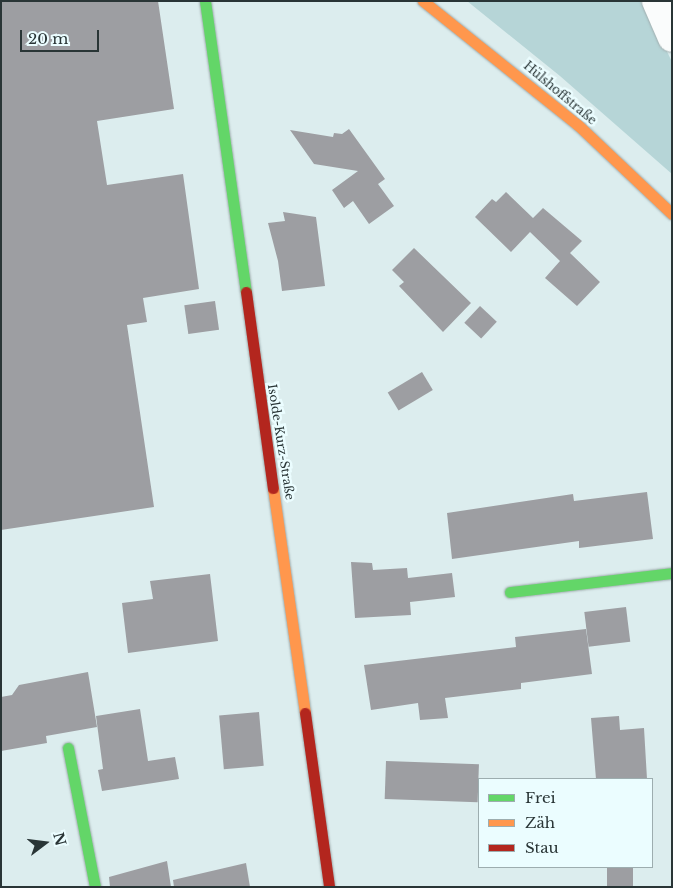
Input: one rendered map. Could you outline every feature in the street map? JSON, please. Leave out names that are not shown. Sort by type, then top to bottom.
[{"type":"street","name":"Isolde-Kurz-Straße","points":[[205,1],[329,887]]},
{"type":"street","name":"Hülshoffstraße","points":[[423,1],[578,126],[672,214]]},
{"type":"street","points":[[656,1],[672,38]]},
{"type":"street","points":[[510,592],[672,573]]},
{"type":"street","points":[[68,748],[95,887]]},
{"type":"shaded area","points":[[467,1],[643,1],[672,62],[672,174],[560,76]]},
{"type":"building","points":[[1,1],[158,1],[174,109],[97,121],[107,185],[183,174],[199,289],[143,298],[147,322],[127,325],[154,507],[1,530]]},
{"type":"building","points":[[349,129],[385,179],[378,184],[394,206],[369,224],[353,201],[344,208],[332,190],[358,171],[314,164],[290,130],[333,137],[334,133],[342,134]]},
{"type":"building","points":[[506,192],[533,218],[543,208],[582,241],[570,253],[600,282],[577,306],[545,278],[560,261],[530,232],[511,252],[475,217],[492,199],[496,202]]},
{"type":"building","points":[[283,212],[316,217],[325,286],[282,291],[278,261],[268,223],[285,221]]},
{"type":"building","points":[[414,248],[471,303],[443,332],[399,286],[404,282],[392,270]]},
{"type":"building","points":[[215,301],[219,330],[188,334],[184,305]]},
{"type":"building","points":[[480,306],[497,322],[481,339],[464,323]]},
{"type":"building","points":[[422,372],[433,390],[399,411],[388,393]]},
{"type":"building","points":[[647,492],[653,539],[579,548],[579,541],[452,559],[447,513],[573,494],[574,501]]},
{"type":"building","points":[[351,562],[372,563],[373,570],[407,568],[408,578],[452,573],[455,597],[410,602],[411,615],[355,618]]},
{"type":"building","points":[[210,574],[218,641],[128,653],[122,603],[153,599],[150,581]]},
{"type":"building","points":[[626,607],[630,642],[589,647],[584,612]]},
{"type":"building","points":[[586,629],[592,674],[521,683],[521,689],[445,698],[448,718],[420,720],[418,703],[371,710],[364,665],[516,647],[515,637]]},
{"type":"building","points":[[88,672],[97,727],[46,736],[47,743],[1,751],[1,697],[12,695],[19,685]]},
{"type":"building","points":[[140,709],[148,761],[175,757],[179,779],[102,791],[98,770],[103,769],[96,716]]},
{"type":"building","points":[[259,712],[264,766],[224,769],[219,715]]},
{"type":"building","points":[[619,716],[620,730],[644,728],[647,778],[596,778],[591,718]]},
{"type":"building","points":[[386,761],[479,764],[478,802],[385,799]]},
{"type":"building","points":[[167,861],[171,887],[110,887],[109,877]]},
{"type":"building","points":[[246,863],[250,887],[174,887],[173,880]]},
{"type":"building","points":[[607,868],[633,868],[633,887],[607,887]]},
{"type":"traffic: fast","points":[[205,1],[246,292]]},
{"type":"traffic: fast","points":[[510,592],[672,573]]},
{"type":"traffic: fast","points":[[68,748],[95,887]]},
{"type":"traffic: slow","points":[[423,1],[578,125],[672,214]]},
{"type":"traffic: slow","points":[[273,488],[305,713]]},
{"type":"traffic: jam","points":[[246,292],[273,488]]},
{"type":"traffic: jam","points":[[305,713],[329,887]]}]
